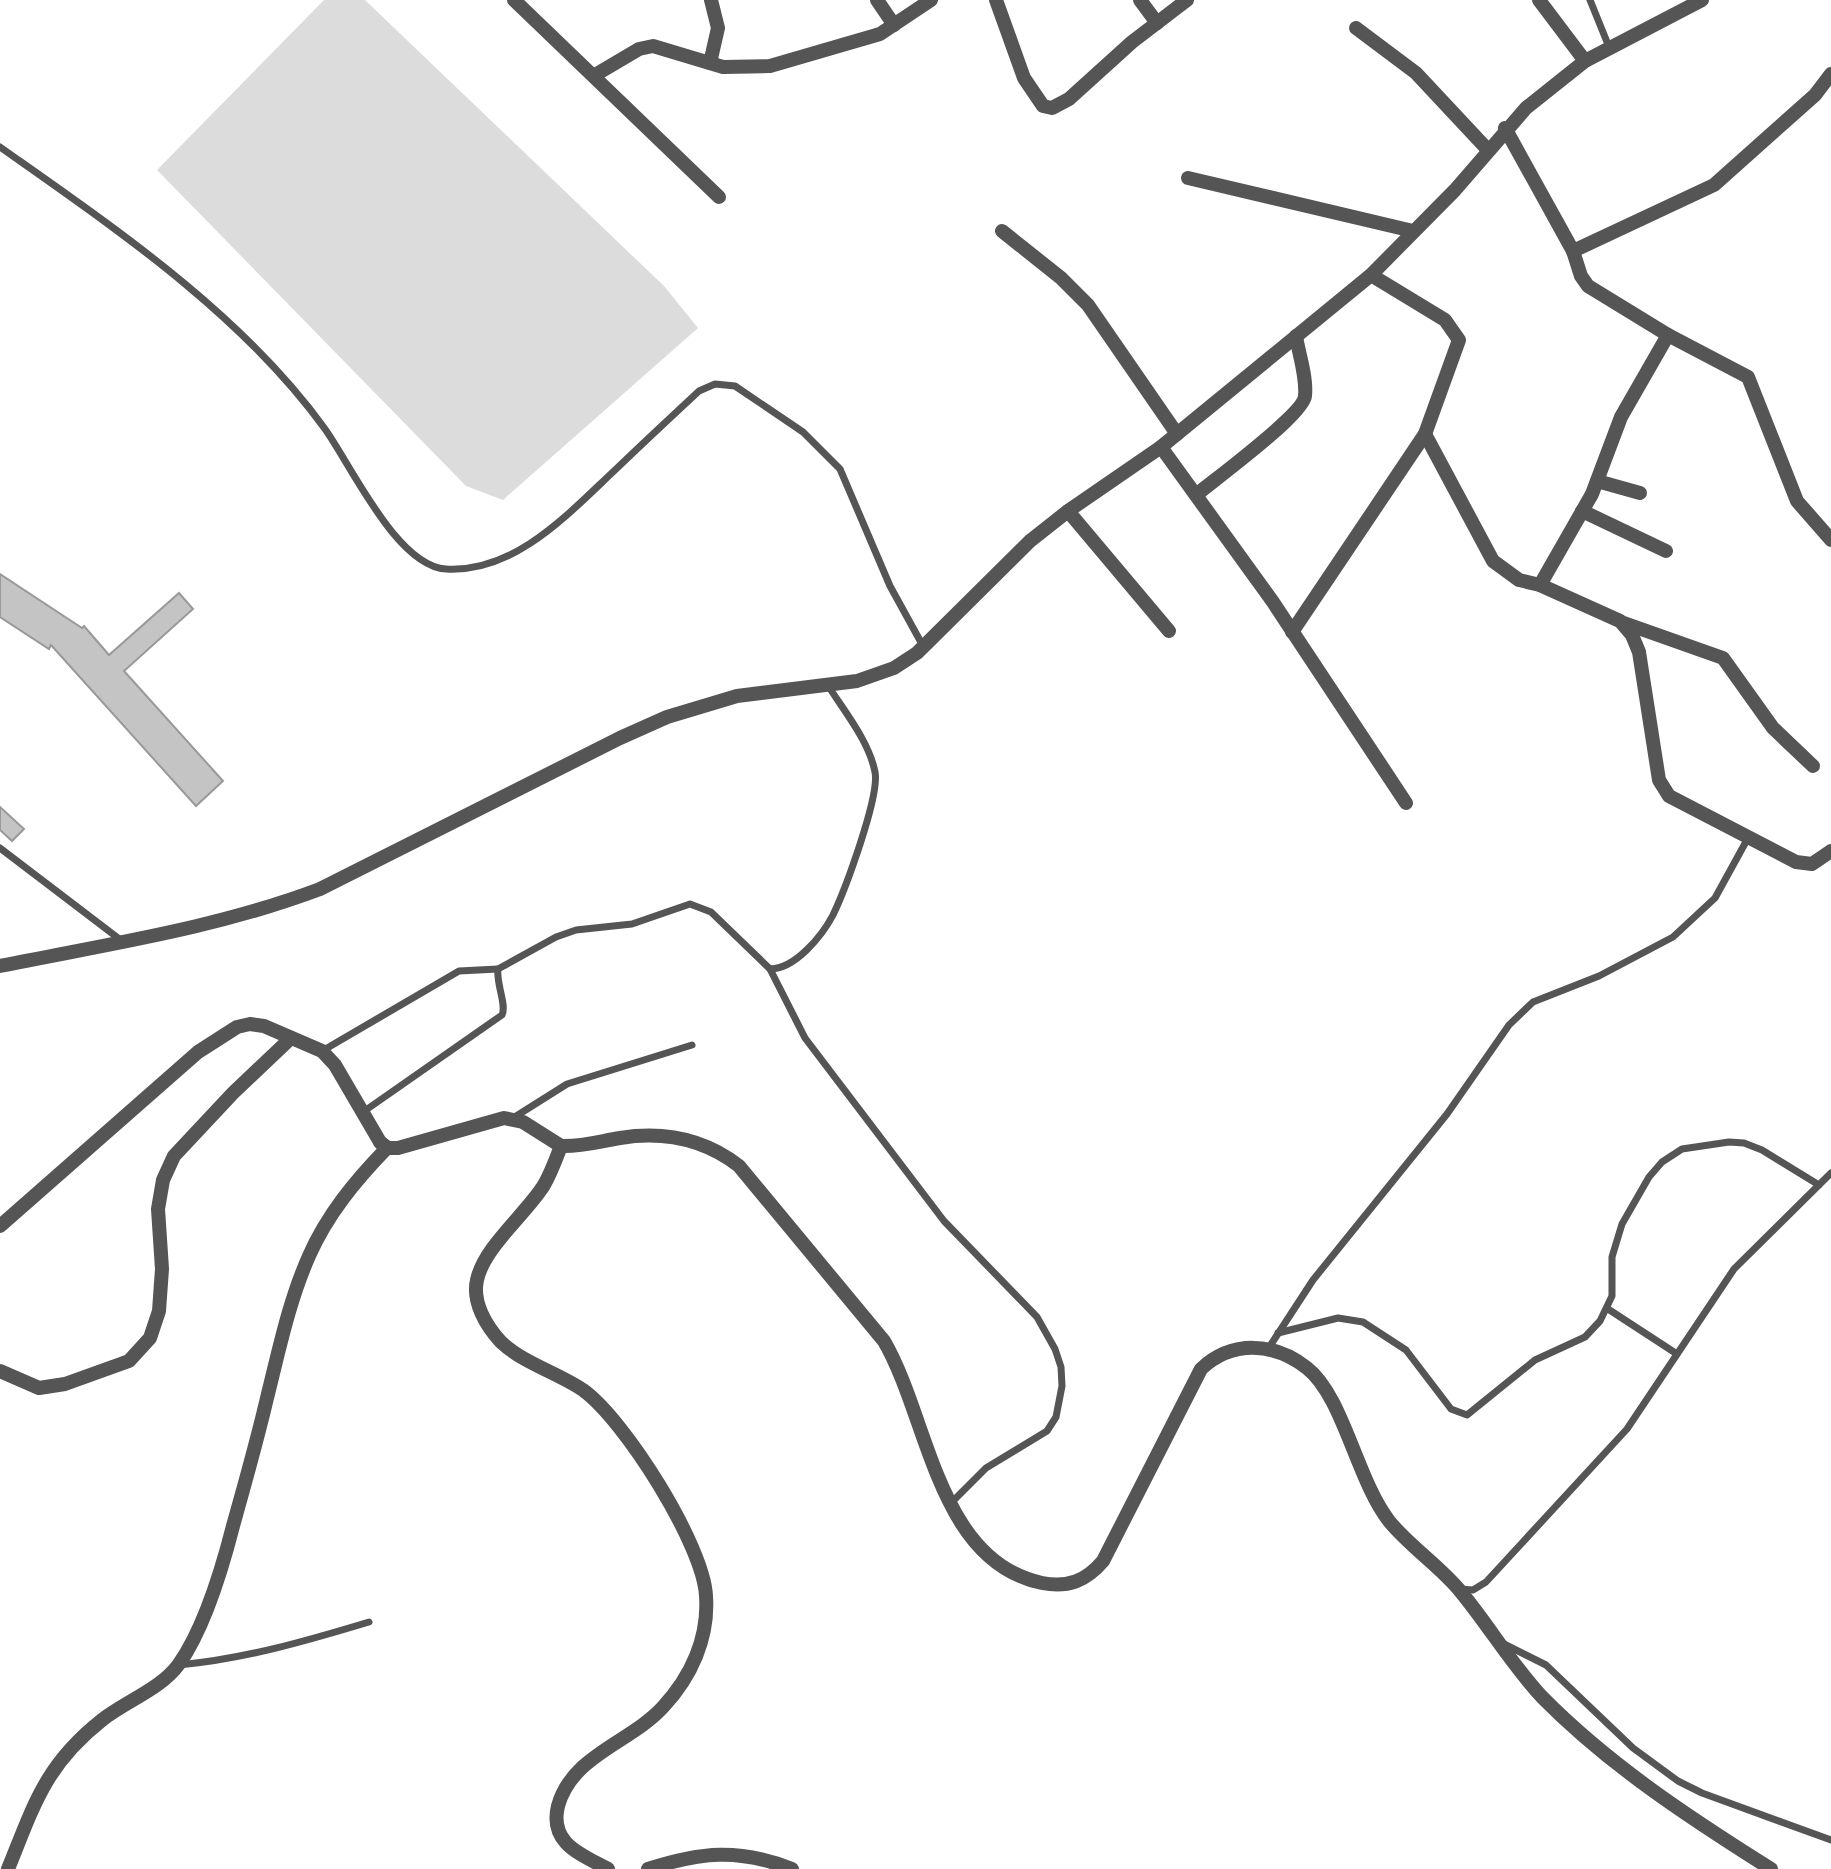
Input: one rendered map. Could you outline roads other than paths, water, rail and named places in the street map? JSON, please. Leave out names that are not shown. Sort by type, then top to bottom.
[{"type":"street","points":[[514,0],[719,197]]},
{"type":"street","points":[[710,63],[718,28],[711,0]]},
{"type":"street","points":[[877,0],[894,25]]},
{"type":"street","points":[[595,75],[639,49],[653,46],[710,63],[745,69],[770,66],[880,34],[932,0]]},
{"type":"street","points":[[996,0],[1024,78],[1043,106],[1052,108],[1069,99],[1187,0]]},
{"type":"street","points":[[1140,0],[1157,23]]},
{"type":"street","points":[[1539,0],[1585,61]]},
{"type":"street","points":[[0,965],[221,922],[320,889],[595,750],[667,718],[737,696],[857,681],[894,668],[923,648],[1030,541],[1068,510],[1161,447],[1371,275],[1455,190],[1505,128],[1585,61],[1702,0]]},
{"type":"street","points":[[1356,28],[1416,73],[1488,150]]},
{"type":"street","points":[[1573,251],[1714,185],[1815,95],[1831,74]]},
{"type":"street","points":[[1505,128],[1573,251],[1581,276],[1588,286],[1668,335],[1748,377],[1797,501],[1831,540]]},
{"type":"street","points":[[1188,177],[1413,231]]},
{"type":"street","points":[[1002,231],[1060,278],[1088,305],[1177,434]]},
{"type":"street","points":[[1292,632],[1425,434],[1459,341],[1457,334],[1445,320],[1371,275]]},
{"type":"street","points":[[1540,584],[1597,481],[1621,417],[1668,335]]},
{"type":"street","points":[[1196,495],[1290,418],[1304,403],[1296,336]]},
{"type":"street","points":[[1425,434],[1493,561],[1519,580],[1540,584],[1620,621],[1723,658],[1773,728],[1813,766]]},
{"type":"street","points":[[1161,447],[1292,632],[1406,803]]},
{"type":"street","points":[[1597,481],[1640,493]]},
{"type":"street","points":[[1068,510],[1169,631]]},
{"type":"street","points":[[1582,511],[1666,551]]},
{"type":"street","points":[[1620,621],[1632,635],[1639,652],[1660,780],[1669,796],[1804,864],[1818,862],[1831,851]]},
{"type":"street","points":[[0,1226],[198,1052],[227,1033],[250,1024],[264,1026],[322,1051],[335,1065],[386,1149],[355,1182],[330,1216],[309,1254],[292,1299],[222,1567],[178,1665],[158,1684],[102,1720],[69,1749],[42,1783],[8,1869]]},
{"type":"street","points":[[0,1371],[39,1388],[65,1384],[130,1361],[150,1338],[159,1311],[162,1269],[158,1209],[163,1180],[174,1156],[233,1093],[291,1038]]},
{"type":"street","points":[[380,1142],[388,1148],[398,1148],[481,1124],[513,1118],[561,1146],[653,1135],[698,1142],[720,1151],[739,1166],[884,1340],[898,1364],[950,1504],[976,1544],[1009,1572],[1025,1579],[1056,1586],[1077,1582],[1092,1573],[1103,1560],[1201,1368],[1215,1356],[1236,1348],[1267,1349],[1284,1354],[1307,1368],[1324,1385],[1370,1490],[1388,1520],[1459,1589],[1541,1696],[1600,1750],[1679,1810],[1771,1869]]},
{"type":"street","points":[[561,1146],[544,1186],[488,1258],[477,1279],[476,1300],[485,1321],[502,1342],[586,1392],[618,1423],[660,1488],[702,1569],[706,1595],[706,1617],[699,1652],[685,1679],[663,1708],[576,1772],[563,1790],[554,1824],[562,1839],[608,1869]]},
{"type":"street","points":[[648,1869],[692,1855],[725,1854],[749,1856],[792,1869]]},
{"type":"lane","points":[[1590,0],[1609,47]]},
{"type":"lane","points":[[0,147],[76,201],[254,343],[291,384],[327,432],[398,539],[412,555],[430,567],[459,569],[482,565],[531,542],[559,522],[699,391],[715,384],[735,386],[803,432],[840,469],[890,586],[923,648]]},
{"type":"lane","points":[[770,969],[786,966],[797,958],[832,916],[876,793],[876,775],[870,754],[827,684]]},
{"type":"lane","points":[[1267,1349],[1313,1280],[1447,1114],[1509,1025],[1533,1002],[1588,981],[1661,946],[1698,917],[1715,898],[1748,838]]},
{"type":"lane","points":[[0,848],[122,941]]},
{"type":"lane","points":[[322,1051],[459,971],[498,969],[556,937],[576,930],[632,924],[690,904],[711,912],[770,969],[805,1038],[944,1221],[1037,1317],[1055,1349],[1062,1386],[1056,1417],[1047,1431],[986,1468],[950,1504]]},
{"type":"lane","points":[[363,1112],[502,1015],[505,1011],[496,980],[498,969]]},
{"type":"lane","points":[[513,1118],[537,1100],[567,1084],[692,1045]]},
{"type":"lane","points":[[1278,1333],[1338,1318],[1363,1322],[1406,1350],[1451,1409],[1467,1415],[1535,1360],[1585,1337],[1608,1309],[1612,1296],[1612,1257],[1622,1224],[1649,1177],[1662,1162],[1682,1149],[1729,1142],[1744,1143],[1762,1150],[1819,1185]]},
{"type":"lane","points":[[1459,1589],[1473,1590],[1503,1565],[1627,1429],[1734,1269],[1831,1173]]},
{"type":"lane","points":[[1608,1309],[1677,1354]]},
{"type":"lane","points":[[178,1665],[210,1662],[305,1642],[369,1622]]},
{"type":"lane","points":[[1497,1640],[1545,1665],[1633,1748],[1678,1780],[1702,1793],[1831,1840]]}]
